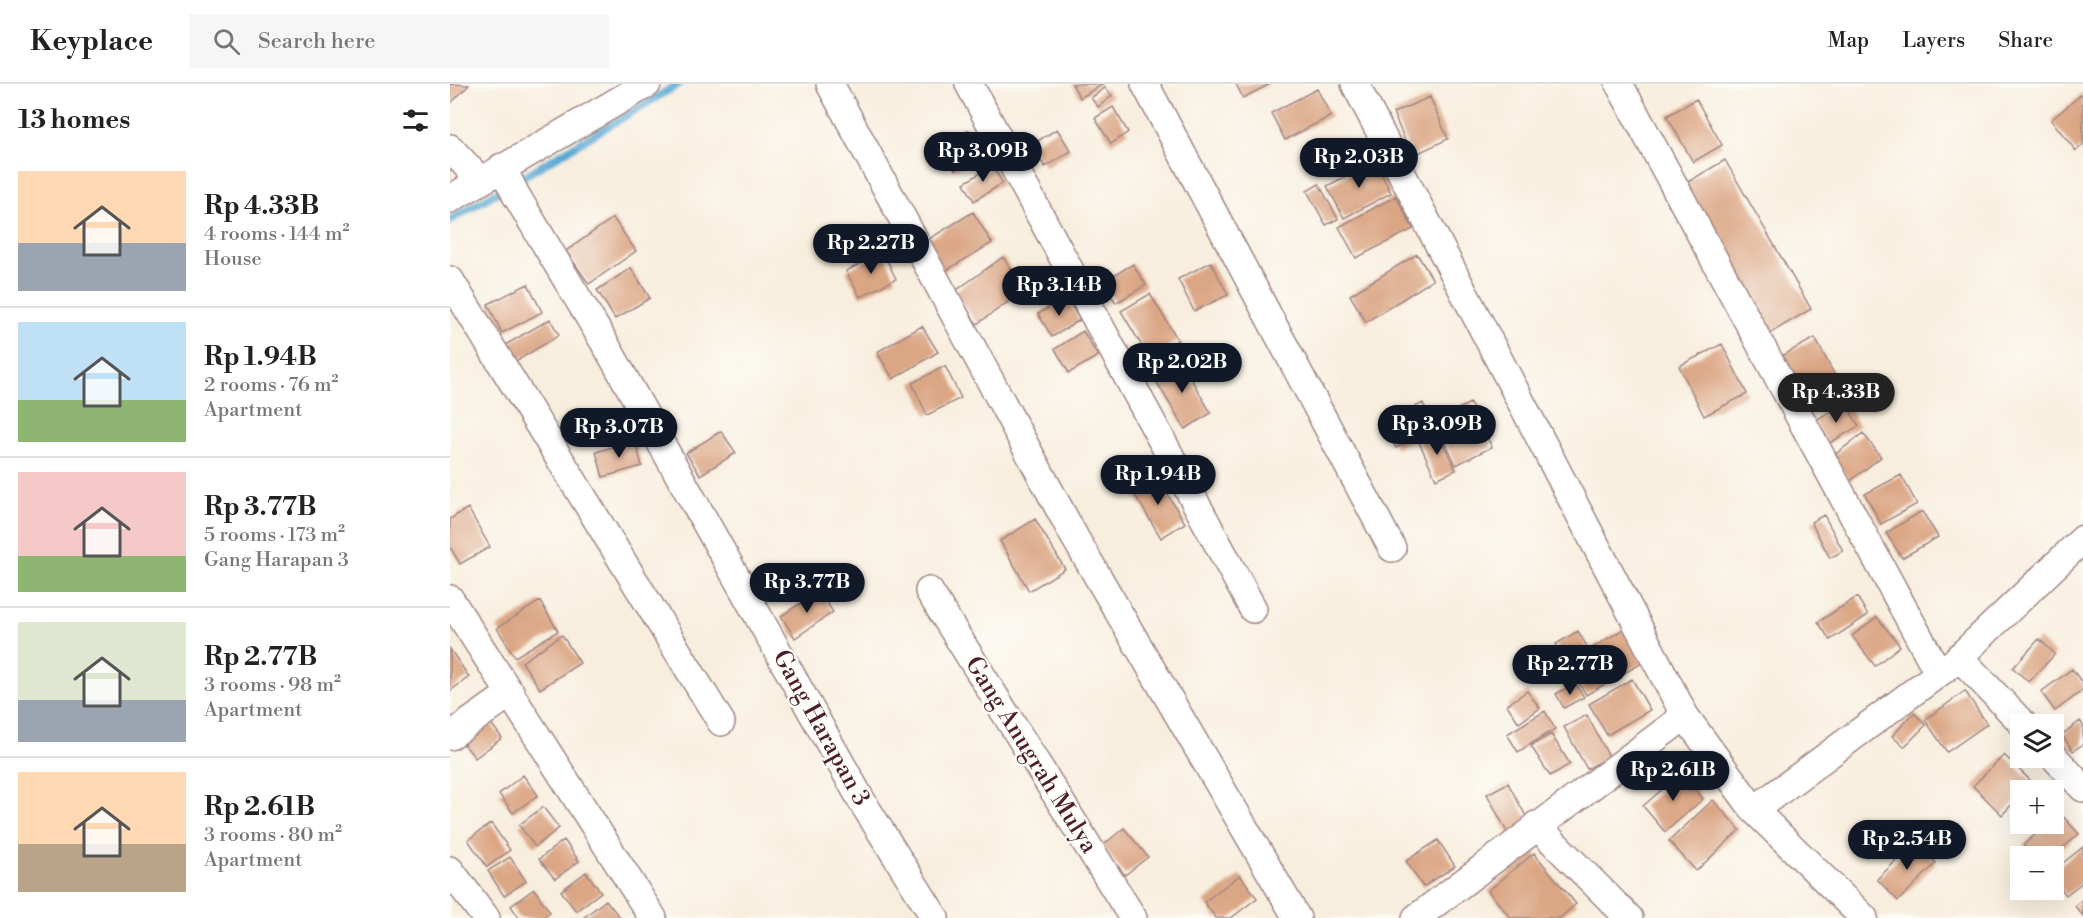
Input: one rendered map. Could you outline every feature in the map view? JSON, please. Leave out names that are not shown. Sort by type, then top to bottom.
[{"type":"street","points":[[830,84],[1074,536],[1298,918]]},
{"type":"street","points":[[969,84],[1253,609]]},
{"type":"street","points":[[1145,84],[1392,548]]},
{"type":"street","points":[[1355,84],[1685,716],[1754,810],[1864,918]]},
{"type":"street","points":[[1619,84],[1949,664],[2011,714]]},
{"type":"street","points":[[450,199],[502,181],[643,85]]},
{"type":"street","name":"Gang Harapan 3","points":[[450,148],[502,181],[607,347],[862,803],[935,918]]},
{"type":"street","points":[[450,280],[721,722]]},
{"type":"street","points":[[1754,810],[1949,664],[2083,539]]},
{"type":"street","name":"Gang Anugrah Mulya","points":[[929,591],[1133,918]]},
{"type":"street","points":[[450,599],[653,918]]},
{"type":"street","points":[[450,736],[511,693]]},
{"type":"street","points":[[1416,918],[1536,825],[1685,716]]},
{"type":"street","points":[[2064,768],[2083,788]]},
{"type":"street","points":[[1536,825],[1629,918]]},
{"type":"street","points":[[450,870],[486,918]]},
{"type":"building","points":[[450,84],[469,85],[450,104]]},
{"type":"building","points":[[1072,84],[1103,84],[1080,98]]},
{"type":"building","points":[[1236,84],[1270,84],[1243,98]]},
{"type":"building","points":[[1105,88],[1112,96],[1098,107],[1091,98]]},
{"type":"building","points":[[1317,89],[1331,116],[1285,140],[1271,113]]},
{"type":"building","points":[[2083,93],[2083,145],[2076,151],[2051,120]]},
{"type":"building","points":[[1430,97],[1448,139],[1412,156],[1393,113]]},
{"type":"building","points":[[1696,99],[1722,145],[1693,162],[1667,116]]},
{"type":"building","points":[[1113,107],[1128,132],[1111,144],[1095,118]]},
{"type":"building","points":[[1057,129],[1071,151],[1045,167],[1031,145]]},
{"type":"building","points":[[969,130],[983,153],[955,170],[941,147]]},
{"type":"building","points":[[1725,160],[1811,309],[1767,335],[1681,186]]},
{"type":"building","points":[[1375,161],[1391,193],[1344,218],[1327,186]]},
{"type":"building","points":[[992,166],[1003,183],[974,201],[964,183]]},
{"type":"building","points":[[1319,184],[1338,219],[1326,225],[1307,191]]},
{"type":"building","points":[[1396,196],[1413,229],[1356,258],[1339,227]]},
{"type":"building","points":[[973,212],[992,243],[942,273],[924,242]]},
{"type":"building","points":[[613,218],[636,251],[589,284],[566,251]]},
{"type":"building","points":[[883,252],[896,279],[860,297],[846,271]]},
{"type":"building","points":[[1417,254],[1433,280],[1366,322],[1350,295]]},
{"type":"building","points":[[1003,257],[1025,290],[977,324],[954,292]]},
{"type":"building","points":[[1211,262],[1228,295],[1194,311],[1178,279]]},
{"type":"building","points":[[1133,264],[1146,285],[1116,303],[1103,282]]},
{"type":"building","points":[[631,268],[650,298],[615,319],[597,290]]},
{"type":"building","points":[[528,284],[542,312],[502,333],[488,304]]},
{"type":"building","points":[[1150,294],[1178,340],[1149,358],[1121,311]]},
{"type":"building","points":[[1066,297],[1080,320],[1052,337],[1038,314]]},
{"type":"building","points":[[550,319],[559,335],[515,362],[505,345]]},
{"type":"building","points":[[922,326],[938,352],[893,379],[877,352]]},
{"type":"building","points":[[1083,331],[1098,356],[1069,373],[1055,349]]},
{"type":"building","points":[[1815,338],[1844,393],[1810,411],[1781,356]]},
{"type":"building","points":[[1722,344],[1747,394],[1704,416],[1679,366]]},
{"type":"building","points":[[1180,360],[1211,413],[1185,429],[1153,376]]},
{"type":"building","points":[[945,366],[961,398],[927,415],[912,383]]},
{"type":"building","points":[[1423,403],[1435,429],[1396,448],[1383,423]]},
{"type":"building","points":[[1470,403],[1492,447],[1456,465],[1435,420]]},
{"type":"building","points":[[1845,403],[1859,426],[1828,444],[1814,421]]},
{"type":"building","points":[[721,431],[736,453],[700,475],[686,453]]},
{"type":"building","points":[[1438,432],[1456,470],[1436,479],[1419,442]]},
{"type":"building","points":[[1863,433],[1881,457],[1850,481],[1832,457]]},
{"type":"building","points":[[635,440],[642,466],[603,477],[596,452]]},
{"type":"building","points":[[1156,475],[1185,523],[1161,538],[1132,490]]},
{"type":"building","points":[[1901,475],[1917,504],[1881,524],[1865,494]]},
{"type":"building","points":[[468,508],[490,547],[460,564],[450,547],[450,519]]},
{"type":"building","points":[[1922,511],[1938,537],[1902,558],[1886,533]]},
{"type":"building","points":[[1824,515],[1843,551],[1830,558],[1811,522]]},
{"type":"building","points":[[1035,519],[1065,569],[1029,591],[1000,541]]},
{"type":"building","points":[[819,591],[833,612],[795,638],[781,616]]},
{"type":"building","points":[[1857,597],[1868,615],[1830,640],[1818,622]]},
{"type":"building","points":[[540,601],[558,631],[515,657],[497,628]]},
{"type":"building","points":[[1877,617],[1900,646],[1875,666],[1852,636]]},
{"type":"building","points":[[1625,628],[1644,662],[1586,695],[1556,644],[1578,631],[1589,650]]},
{"type":"building","points":[[562,635],[580,663],[540,689],[522,662]]},
{"type":"building","points":[[2039,639],[2055,654],[2029,682],[2013,668]]},
{"type":"building","points":[[450,649],[469,677],[450,691]]},
{"type":"building","points":[[1555,655],[1565,670],[1545,682],[1536,666]]},
{"type":"building","points":[[2072,669],[2083,684],[2083,690],[2055,711],[2041,692]]},
{"type":"building","points":[[1632,679],[1650,710],[1607,735],[1589,704]]},
{"type":"building","points":[[1575,683],[1584,697],[1564,708],[1556,694]]},
{"type":"building","points":[[1527,691],[1540,708],[1519,723],[1507,705]]},
{"type":"building","points":[[1965,691],[1987,724],[1947,752],[1925,720]]},
{"type":"building","points":[[1545,711],[1555,729],[1518,752],[1507,734]]},
{"type":"building","points":[[1914,713],[1926,725],[1904,747],[1892,736]]},
{"type":"building","points":[[1587,715],[1609,757],[1587,769],[1564,727]]},
{"type":"building","points":[[487,718],[502,738],[475,758],[460,739]]},
{"type":"building","points":[[2080,721],[2083,725],[2083,744],[2073,751],[2064,738],[2064,733]]},
{"type":"building","points":[[1551,734],[1570,764],[1550,776],[1531,746]]},
{"type":"building","points":[[2004,755],[2010,761],[2010,768],[2017,768],[2030,780],[2010,780],[2010,807],[2002,815],[1973,786]]},
{"type":"building","points":[[1681,773],[1703,799],[1665,832],[1643,806]]},
{"type":"building","points":[[523,775],[538,795],[513,813],[499,794]]},
{"type":"building","points":[[1508,783],[1529,822],[1508,834],[1487,794]]},
{"type":"building","points":[[1713,800],[1740,830],[1696,871],[1669,841]]},
{"type":"building","points":[[543,807],[559,828],[535,847],[519,825]]},
{"type":"building","points":[[2064,817],[2079,834],[2064,847],[2023,845],[2036,834],[2064,834]]},
{"type":"building","points":[[491,823],[510,850],[487,867],[468,840]]},
{"type":"building","points":[[1124,828],[1148,857],[1125,875],[1102,846]]},
{"type":"building","points":[[564,840],[579,861],[555,879],[539,859]]},
{"type":"building","points":[[1438,840],[1455,866],[1423,887],[1406,861]]},
{"type":"building","points":[[1916,842],[1936,863],[1898,901],[1877,879]]},
{"type":"building","points":[[2083,847],[2083,882],[2066,895],[2064,892],[2064,862]]},
{"type":"building","points":[[1534,853],[1576,904],[1560,918],[1511,918],[1488,891]]},
{"type":"building","points":[[510,857],[526,881],[504,896],[488,871]]},
{"type":"building","points":[[586,872],[601,892],[576,911],[561,891]]},
{"type":"building","points":[[1240,875],[1257,898],[1231,918],[1216,918],[1204,902]]},
{"type":"building","points":[[534,889],[550,912],[541,918],[519,918],[511,906]]},
{"type":"building","points":[[2083,899],[2083,916],[2075,906]]},
{"type":"building","points":[[606,900],[620,918],[583,918]]},
{"type":"waterway","points":[[450,220],[679,84]]}]
